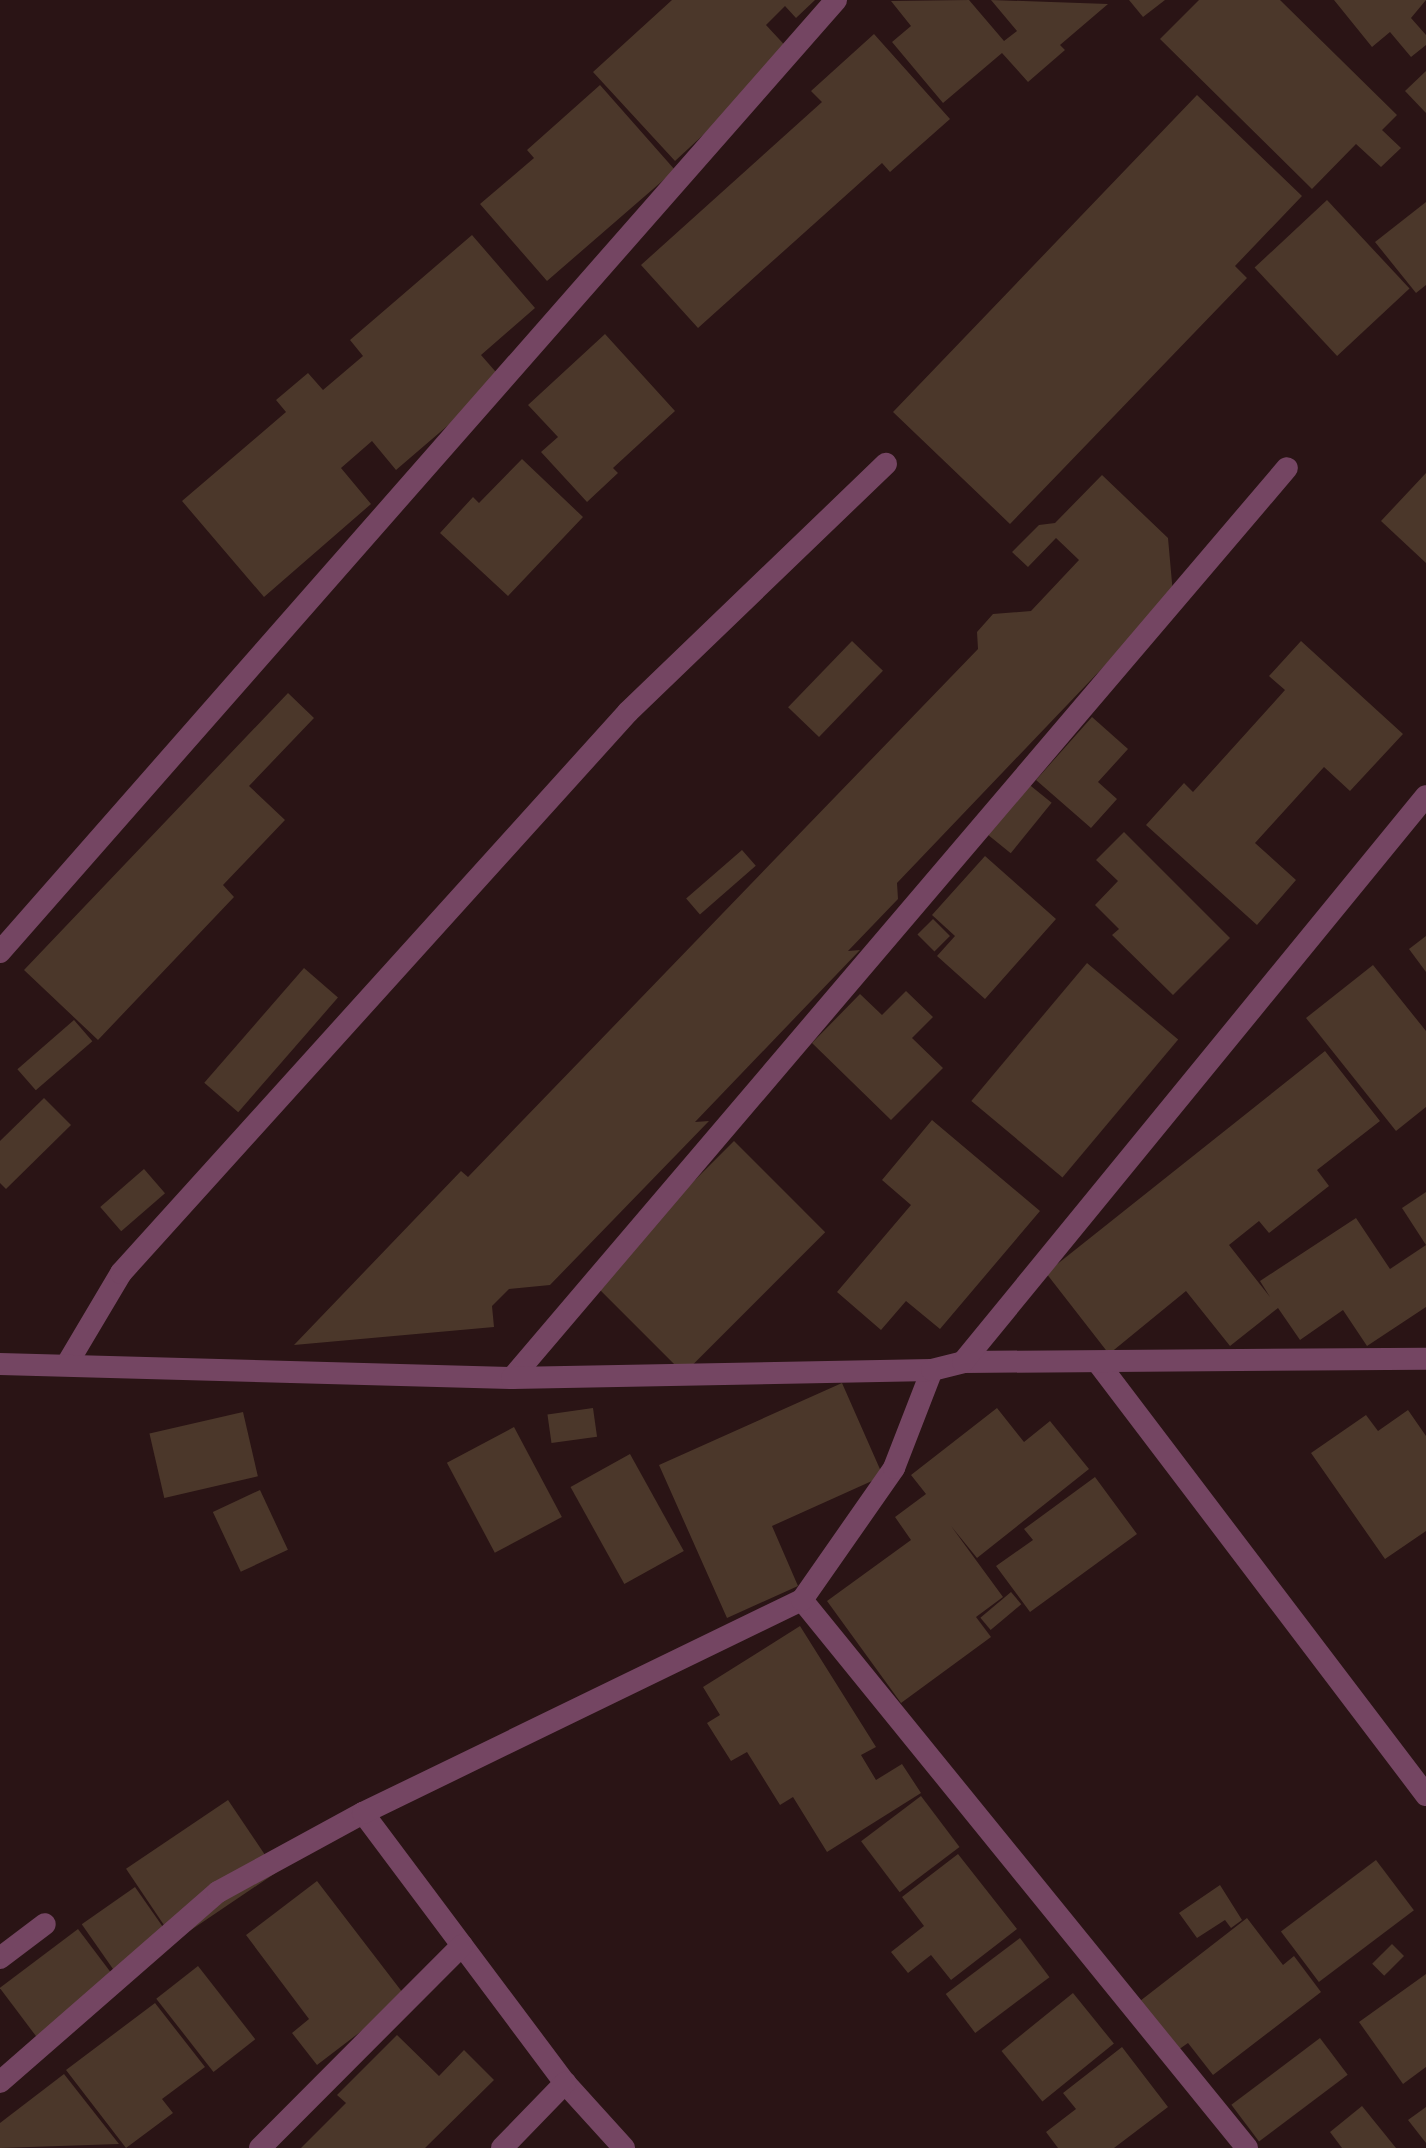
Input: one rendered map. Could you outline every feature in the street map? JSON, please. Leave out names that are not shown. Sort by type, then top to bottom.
[{"type":"street","points":[[0,952],[836,0]]},
{"type":"street","points":[[67,1364],[121,1273],[618,724],[886,464]]},
{"type":"street","points":[[512,1378],[1287,468]]},
{"type":"street","points":[[963,1362],[1426,796]]},
{"type":"street","points":[[0,1364],[512,1378],[932,1370],[963,1362],[1099,1364],[1426,1359]]},
{"type":"street","points":[[1099,1364],[1426,1795]]},
{"type":"street","points":[[0,2082],[218,1892],[363,1813],[802,1600],[894,1468],[932,1370]]},
{"type":"street","points":[[802,1600],[1247,2148]]},
{"type":"street","points":[[363,1813],[565,2083],[624,2148]]},
{"type":"street","points":[[0,1958],[45,1924]]},
{"type":"street","points":[[260,2148],[462,1945]]},
{"type":"street","points":[[502,2148],[565,2083]]},
{"type":"building","points":[[672,0],[815,0],[796,18],[785,6],[766,25],[792,53],[675,161],[593,72]]},
{"type":"building","points":[[969,0],[1004,41],[1017,31],[991,0],[1108,4],[1060,45],[1065,50],[1028,82],[1002,53],[943,103],[892,42],[911,26],[891,1]]},
{"type":"building","points":[[1129,0],[1165,0],[1143,17]]},
{"type":"building","points":[[1199,0],[1280,0],[1397,115],[1382,130],[1401,148],[1381,167],[1356,144],[1312,189],[1160,39]]},
{"type":"building","points":[[1334,0],[1426,0],[1411,18],[1426,35],[1426,45],[1411,57],[1390,32],[1372,47]]},
{"type":"building","points":[[874,34],[950,119],[890,172],[882,163],[698,328],[641,265],[822,102],[811,91]]},
{"type":"building","points":[[1426,71],[1426,113],[1405,91]]},
{"type":"building","points":[[600,85],[675,170],[547,281],[480,204],[534,158],[527,150]]},
{"type":"building","points":[[1197,95],[1302,196],[1235,266],[1247,278],[1010,524],[893,412]]},
{"type":"building","points":[[1327,200],[1410,288],[1337,356],[1255,268]]},
{"type":"building","points":[[1426,202],[1426,285],[1416,293],[1375,242]]},
{"type":"building","points":[[472,235],[535,308],[481,355],[502,379],[396,470],[372,441],[341,468],[371,504],[264,597],[182,501],[286,412],[276,400],[308,373],[323,390],[363,356],[350,340]]},
{"type":"building","points":[[605,334],[675,411],[613,468],[618,473],[587,502],[541,452],[558,437],[528,405]]},
{"type":"building","points":[[522,459],[583,517],[508,596],[440,533],[473,497],[479,503]]},
{"type":"building","points":[[1426,473],[1426,563],[1381,521]]},
{"type":"building","points":[[1102,475],[1168,538],[1173,594],[897,883],[898,899],[848,951],[860,950],[695,1122],[709,1121],[550,1285],[509,1289],[492,1306],[494,1327],[294,1345],[461,1171],[468,1177],[978,649],[977,632],[993,614],[1031,611],[1079,560],[1056,538],[1028,567],[1012,552],[1039,525],[1055,523]]},
{"type":"building","points":[[852,641],[883,671],[819,737],[788,707]]},
{"type":"building","points":[[1301,641],[1403,734],[1350,791],[1324,767],[1255,843],[1296,880],[1257,925],[1146,825],[1184,783],[1193,792],[1285,690],[1269,676]]},
{"type":"building","points":[[288,693],[314,718],[249,786],[285,820],[223,885],[234,897],[98,1040],[24,970]]},
{"type":"building","points":[[1092,717],[1128,749],[1098,782],[1117,799],[1091,828],[1036,780]]},
{"type":"building","points":[[1026,782],[1052,803],[1011,853],[985,833]]},
{"type":"building","points":[[1124,832],[1230,938],[1173,995],[1112,935],[1119,929],[1095,905],[1118,881],[1096,860]]},
{"type":"building","points":[[742,850],[756,866],[700,914],[686,899]]},
{"type":"building","points":[[985,856],[1056,919],[985,999],[937,956],[955,936],[932,915]]},
{"type":"building","points":[[933,919],[950,936],[934,952],[917,935]]},
{"type":"building","points":[[1426,936],[1426,972],[1409,949]]},
{"type":"building","points":[[1087,963],[1178,1039],[1062,1177],[971,1101]]},
{"type":"building","points":[[1373,965],[1426,1031],[1426,1107],[1396,1131],[1306,1018]]},
{"type":"building","points":[[304,968],[338,998],[238,1112],[204,1083]]},
{"type":"building","points":[[906,991],[933,1017],[912,1038],[943,1068],[891,1120],[812,1043],[860,994],[882,1015]]},
{"type":"building","points":[[74,1020],[92,1041],[36,1090],[17,1069]]},
{"type":"building","points":[[1325,1051],[1380,1121],[1317,1170],[1329,1186],[1269,1233],[1259,1221],[1229,1245],[1270,1297],[1260,1281],[1356,1218],[1390,1269],[1426,1245],[1426,1307],[1367,1346],[1343,1310],[1300,1340],[1278,1308],[1230,1346],[1186,1291],[1109,1354],[1046,1273]]},
{"type":"building","points":[[44,1098],[71,1125],[6,1189],[0,1183],[0,1141]]},
{"type":"building","points":[[932,1120],[1040,1211],[940,1329],[906,1301],[881,1330],[837,1292],[911,1205],[882,1180]]},
{"type":"building","points":[[734,1141],[825,1232],[684,1374],[593,1282]]},
{"type":"building","points":[[144,1169],[165,1193],[121,1231],[100,1207]]},
{"type":"building","points":[[1426,1192],[1426,1245],[1402,1208]]},
{"type":"building","points":[[842,1383],[883,1476],[772,1526],[798,1586],[727,1618],[659,1465]]},
{"type":"building","points":[[593,1408],[597,1437],[551,1443],[547,1414]]},
{"type":"building","points":[[997,1408],[1024,1442],[1050,1421],[1089,1469],[977,1558],[951,1526],[1003,1597],[976,1617],[991,1637],[901,1703],[827,1601],[911,1540],[895,1517],[926,1494],[911,1475]]},
{"type":"building","points":[[1408,1410],[1426,1436],[1426,1531],[1385,1559],[1311,1453],[1366,1415],[1378,1431]]},
{"type":"building","points":[[243,1412],[258,1476],[164,1498],[149,1434]]},
{"type":"building","points":[[514,1427],[562,1517],[495,1553],[447,1463]]},
{"type":"building","points":[[630,1454],[684,1551],[624,1584],[571,1487]]},
{"type":"building","points":[[1095,1477],[1137,1534],[1030,1612],[996,1566],[1033,1540],[1024,1529]]},
{"type":"building","points":[[260,1490],[288,1550],[241,1572],[213,1512]]},
{"type":"building","points":[[1011,1592],[1021,1604],[991,1630],[980,1618]]},
{"type":"building","points":[[800,1626],[876,1747],[861,1755],[876,1780],[902,1764],[921,1793],[827,1852],[793,1797],[780,1805],[747,1752],[731,1761],[707,1723],[720,1715],[703,1687]]},
{"type":"building","points":[[921,1796],[960,1847],[900,1892],[861,1841]]},
{"type":"building","points":[[228,1800],[277,1872],[175,1941],[126,1869]]},
{"type":"building","points":[[958,1854],[1017,1929],[951,1980],[931,1955],[908,1973],[891,1952],[924,1926],[902,1897]]},
{"type":"building","points":[[1376,1860],[1414,1910],[1319,1982],[1281,1932]]},
{"type":"building","points":[[317,1881],[406,1997],[317,2065],[292,2033],[309,2019],[246,1935]]},
{"type":"building","points":[[1220,1885],[1242,1920],[1231,1928],[1225,1920],[1197,1938],[1179,1913]]},
{"type":"building","points":[[135,1887],[173,1942],[120,1979],[82,1924]]},
{"type":"building","points":[[1247,1918],[1283,1965],[1294,1956],[1321,1992],[1213,2075],[1188,2043],[1178,2050],[1140,2001]]},
{"type":"building","points":[[78,1929],[120,1984],[41,2043],[0,1988]]},
{"type":"building","points":[[1020,1938],[1049,1977],[975,2033],[946,1994]]},
{"type":"building","points":[[1392,1944],[1404,1956],[1384,1976],[1372,1964]]},
{"type":"building","points":[[198,1966],[255,2039],[213,2072],[156,1999]]},
{"type":"building","points":[[1426,1974],[1426,2067],[1403,2084],[1359,2022]]},
{"type":"building","points":[[1073,1993],[1114,2044],[1042,2101],[1002,2051]]},
{"type":"building","points":[[155,2003],[205,2067],[162,2099],[173,2113],[126,2148],[66,2070]]},
{"type":"building","points":[[397,2035],[439,2076],[464,2050],[494,2080],[425,2148],[301,2148],[346,2103],[337,2095]]},
{"type":"building","points":[[1320,2038],[1348,2075],[1259,2142],[1231,2105]]},
{"type":"building","points":[[1122,2047],[1168,2107],[1114,2148],[1058,2148],[1046,2132],[1076,2109],[1063,2093]]},
{"type":"building","points":[[64,2074],[119,2144],[0,2148],[0,2123]]},
{"type":"building","points":[[1362,2106],[1396,2148],[1342,2148],[1330,2132]]},
{"type":"building","points":[[1426,2107],[1426,2143],[1408,2120]]}]
